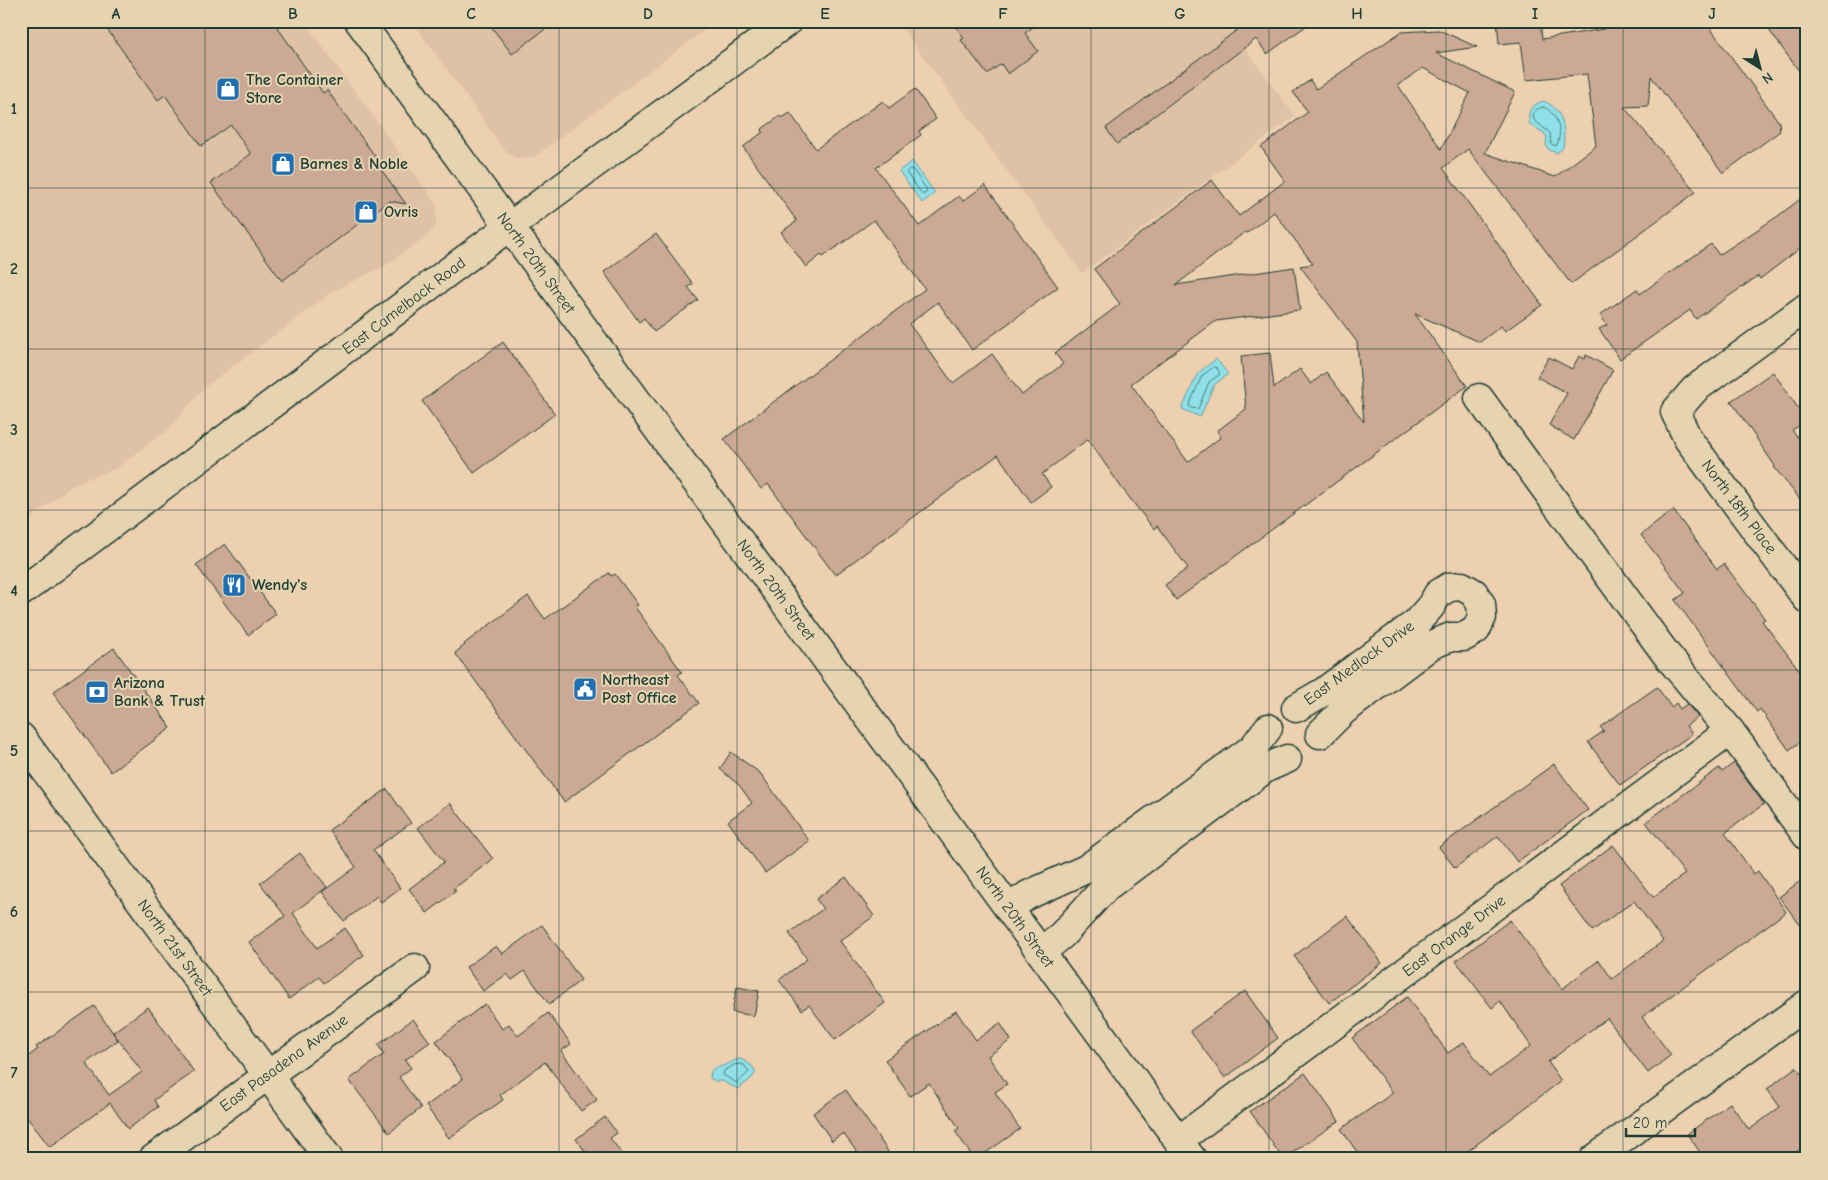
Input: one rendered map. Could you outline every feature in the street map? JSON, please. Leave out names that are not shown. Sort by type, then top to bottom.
[{"type":"street","name":"North 20th Street","points":[[359,21],[1186,1149]]},
{"type":"street","name":"East Camelback Road","points":[[21,592],[788,21]]},
{"type":"street","name":"North 18th Place","points":[[1807,307],[1695,389],[1675,412],[1688,439],[1807,599]]},
{"type":"street","points":[[1478,398],[1666,654],[1730,732],[1807,836]]},
{"type":"street","name":"East Medlock Drive","points":[[1009,908],[1028,894],[1086,869],[1253,748],[1277,713],[1285,709],[1296,708],[1325,691],[1416,624],[1438,594],[1449,587],[1462,586],[1474,593],[1481,604],[1482,618],[1476,630],[1464,636],[1450,637],[1431,645],[1343,711],[1320,734],[1314,749],[1309,754],[1302,758],[1287,759],[1266,768],[1106,886],[1062,935],[1042,952]]},
{"type":"street","name":"East Medlock Drive","points":[[1296,708],[1309,713],[1314,719],[1320,734]]},
{"type":"street","points":[[1268,728],[1269,744],[1279,756],[1287,759]]},
{"type":"street","name":"East Orange Drive","points":[[1186,1149],[1730,732]]},
{"type":"street","name":"North 21st Street","points":[[21,737],[329,1159]]},
{"type":"street","name":"East Pasadena Avenue","points":[[153,1159],[415,968]]},
{"type":"street","points":[[1594,1159],[1807,1004]]},
{"type":"shaded area","points":[[21,21],[304,21],[435,202],[437,209],[436,226],[427,235],[388,264],[335,290],[205,387],[168,430],[115,469],[76,483],[21,525]]},
{"type":"shaded area","points":[[412,21],[717,21],[534,157],[518,159],[506,152]]},
{"type":"shaded area","points":[[897,21],[1225,21],[1295,116],[1082,273]]},
{"type":"water","points":[[1543,101],[1555,109],[1562,120],[1563,148],[1557,153],[1549,150],[1546,145],[1547,137],[1543,132],[1530,125],[1530,110]]},
{"type":"water","points":[[912,161],[935,193],[922,203],[899,171]]},
{"type":"water","points":[[1216,359],[1228,374],[1214,385],[1200,417],[1182,409],[1198,373]]},
{"type":"water","points":[[741,1059],[751,1065],[756,1072],[752,1078],[738,1089],[722,1081],[715,1081],[710,1078],[711,1071],[714,1069]]},
{"type":"building","points":[[101,21],[273,21],[323,93],[327,90],[377,159],[375,161],[406,204],[389,201],[282,281],[211,183],[251,154],[231,125],[201,146],[165,95],[158,100]]},
{"type":"building","points":[[487,21],[556,21],[512,54]]},
{"type":"building","points":[[952,21],[1041,21],[1025,33],[1038,51],[1008,74],[1001,64],[987,74],[961,40],[964,38]]},
{"type":"building","points":[[1243,21],[1313,21],[1267,54],[1256,39],[1117,144],[1106,128],[1245,24]]},
{"type":"building","points":[[1497,21],[1540,21],[1542,39],[1604,29],[1598,21],[1705,21],[1779,122],[1780,131],[1723,173],[1651,76],[1648,106],[1624,107],[1696,192],[1571,284],[1468,149],[1443,168],[1542,305],[1505,331],[1501,326],[1480,342],[1415,314],[1467,386],[1176,600],[1165,585],[1188,568],[1157,526],[1154,529],[1121,487],[1088,439],[1042,474],[1051,487],[1031,502],[998,455],[835,575],[768,484],[761,489],[724,439],[925,289],[874,220],[806,267],[781,232],[797,221],[743,147],[763,132],[762,129],[780,116],[782,118],[790,113],[816,149],[883,101],[889,108],[915,89],[936,119],[919,131],[921,135],[876,168],[919,226],[959,196],[963,201],[985,185],[1058,287],[972,350],[938,302],[909,324],[953,383],[992,354],[1022,395],[1063,364],[1055,353],[1120,304],[1094,269],[1212,180],[1239,216],[1285,181],[1261,147],[1308,112],[1293,92],[1310,80],[1316,89],[1401,32],[1439,30],[1477,47],[1436,53],[1515,92],[1485,153],[1555,177],[1596,146],[1587,74],[1526,80],[1521,42],[1499,44]],"holes":[[[1423,68],[1470,93],[1441,149],[1398,85]],[[1274,212],[1313,264],[1300,266],[1357,342],[1364,422],[1326,372],[1311,384],[1300,369],[1274,388],[1270,353],[1241,356],[1246,409],[1217,431],[1221,437],[1188,462],[1131,384],[1216,321],[1300,310],[1294,267],[1176,285]]]},
{"type":"building","points":[[1781,21],[1807,21],[1807,82],[1769,30]]},
{"type":"building","points":[[1807,194],[1807,243],[1760,279],[1758,276],[1696,319],[1690,310],[1620,359],[1599,329],[1607,325],[1600,315],[1637,289],[1640,294],[1711,244],[1719,255],[1778,216]]},
{"type":"building","points":[[656,234],[693,284],[688,287],[698,300],[654,332],[644,318],[639,322],[604,272]]},
{"type":"building","points":[[503,342],[555,414],[474,473],[422,401]]},
{"type":"building","points":[[1586,355],[1613,370],[1574,440],[1549,425],[1567,393],[1537,377],[1549,357],[1572,369],[1579,356],[1585,359]]},
{"type":"building","points":[[1773,372],[1807,421],[1792,430],[1807,449],[1807,508],[1774,467],[1731,401]]},
{"type":"building","points":[[1673,510],[1717,569],[1724,564],[1765,619],[1762,621],[1807,680],[1807,737],[1789,750],[1760,709],[1757,712],[1675,600],[1685,593],[1641,535]]},
{"type":"building","points":[[225,544],[276,614],[248,635],[196,565]]},
{"type":"building","name":"Northeast Post Office","points":[[609,573],[611,576],[615,574],[638,605],[635,607],[682,672],[678,675],[699,703],[564,802],[455,653],[464,644],[528,596],[545,619]]},
{"type":"building","points":[[114,648],[171,728],[111,772],[53,692]]},
{"type":"building","points":[[1657,687],[1671,707],[1676,703],[1680,709],[1687,704],[1698,717],[1686,726],[1692,734],[1620,785],[1588,742],[1604,731],[1600,727]]},
{"type":"building","points":[[731,752],[760,773],[809,841],[765,873],[728,821],[752,803],[740,786],[720,769]]},
{"type":"building","points":[[1734,763],[1764,804],[1725,833],[1754,874],[1758,871],[1786,912],[1642,1017],[1671,1055],[1648,1073],[1607,1018],[1548,1062],[1561,1081],[1457,1159],[1362,1159],[1341,1129],[1393,1093],[1352,1038],[1407,997],[1448,1053],[1464,1042],[1489,1077],[1531,1046],[1500,1001],[1492,1008],[1456,961],[1510,920],[1562,989],[1599,960],[1612,979],[1663,941],[1634,901],[1592,931],[1559,886],[1613,845],[1653,897],[1685,874],[1646,822],[1719,768],[1722,772]]},
{"type":"building","points":[[1554,764],[1588,810],[1517,862],[1498,836],[1455,868],[1439,847]]},
{"type":"building","points":[[387,789],[411,823],[373,850],[400,888],[381,902],[377,896],[344,921],[322,892],[356,867],[329,830]]},
{"type":"building","points":[[450,803],[493,859],[453,889],[456,891],[427,913],[409,889],[444,862],[418,828]]},
{"type":"building","points":[[300,853],[327,887],[293,913],[317,948],[345,928],[364,955],[324,983],[319,977],[289,999],[249,942],[285,916],[260,883]]},
{"type":"building","points":[[1807,876],[1807,934],[1779,897]]},
{"type":"building","points":[[846,877],[874,916],[840,941],[885,1003],[835,1040],[809,1005],[802,1010],[779,980],[807,959],[789,933],[823,909],[816,899]]},
{"type":"building","points":[[1347,916],[1382,963],[1329,1003],[1294,956]]},
{"type":"building","points":[[542,925],[581,980],[549,1004],[525,971],[512,980],[507,974],[483,991],[466,967],[496,946],[502,954]]},
{"type":"building","points":[[737,987],[759,991],[754,1016],[732,1012]]},
{"type":"building","points":[[1245,991],[1278,1038],[1225,1078],[1190,1031]]},
{"type":"building","points":[[485,1004],[502,1029],[509,1024],[518,1036],[548,1013],[571,1044],[561,1051],[597,1100],[581,1111],[545,1062],[500,1095],[503,1100],[449,1138],[426,1106],[463,1079],[436,1041]]},
{"type":"building","points":[[94,1006],[118,1040],[86,1063],[109,1095],[142,1072],[113,1032],[148,1007],[194,1072],[154,1100],[158,1107],[128,1129],[110,1103],[50,1147],[21,1110],[21,1062],[38,1049],[36,1047]]},
{"type":"building","points":[[956,1011],[976,1040],[1000,1023],[1011,1040],[988,1056],[1007,1084],[995,1092],[1020,1129],[977,1159],[974,1159],[955,1131],[959,1128],[929,1083],[910,1096],[885,1060]]},
{"type":"building","points":[[413,1019],[430,1042],[405,1060],[411,1068],[399,1077],[421,1108],[389,1133],[349,1080],[384,1054],[378,1045]]},
{"type":"building","points":[[1796,1067],[1807,1081],[1807,1144],[1787,1159],[1705,1159],[1687,1134],[1730,1103],[1749,1130],[1780,1107],[1767,1089]]},
{"type":"building","points":[[1305,1073],[1339,1121],[1283,1159],[1250,1111]]},
{"type":"building","points":[[846,1090],[893,1159],[862,1159],[843,1133],[832,1141],[813,1113]]},
{"type":"building","points":[[605,1117],[617,1133],[610,1138],[626,1159],[591,1159],[576,1139]]},
{"type":"place","name":"The Container Store","points":[[228,89]]},
{"type":"place","name":"Barnes & Noble","points":[[283,164]]},
{"type":"place","name":"Ovris","points":[[366,212]]},
{"type":"place","name":"Wendy's","points":[[234,585]]},
{"type":"place","name":"Northeast Post Office","points":[[585,689]]},
{"type":"place","name":"Arizona Bank & Trust","points":[[97,692]]}]
